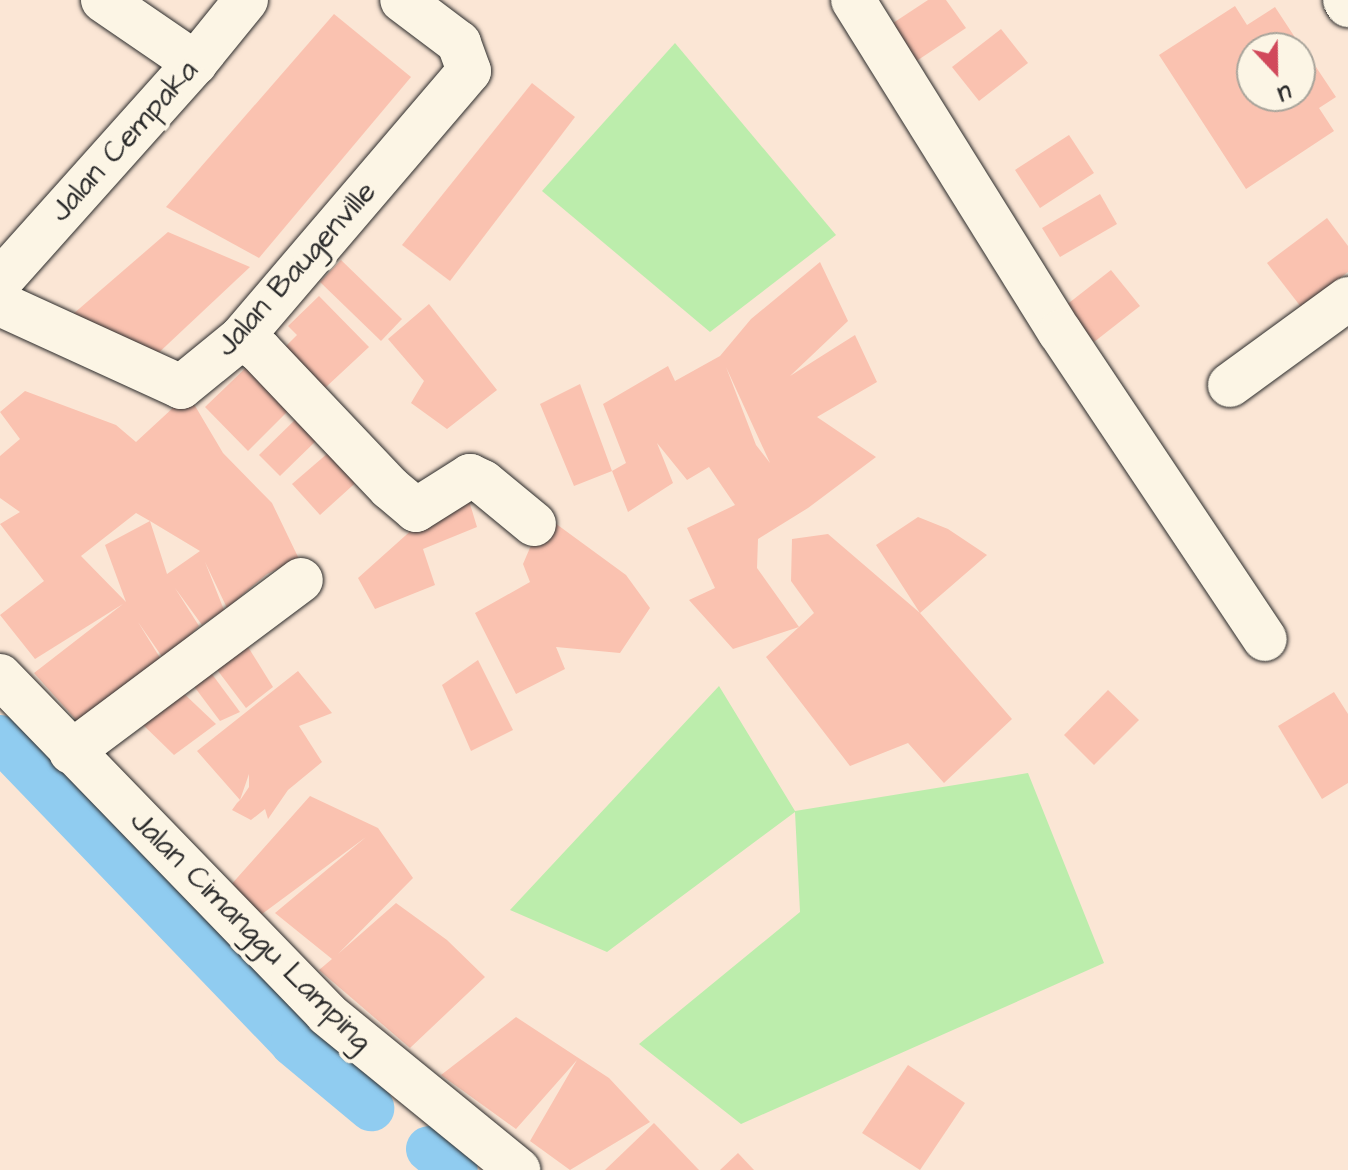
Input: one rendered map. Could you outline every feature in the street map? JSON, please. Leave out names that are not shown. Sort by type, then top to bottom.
[{"type":"street","points":[[103,0],[195,63]]},
{"type":"street","name":"Jalan Cempaka","points":[[0,281],[195,63],[246,0]]},
{"type":"street","name":"Jalan Baugenville","points":[[0,304],[181,387],[241,338],[469,71],[459,43],[402,0]]},
{"type":"street","points":[[853,0],[1060,332],[1265,639]]},
{"type":"street","points":[[1345,0],[1348,5]]},
{"type":"street","points":[[1230,385],[1348,299]]},
{"type":"street","points":[[241,338],[260,351],[390,488],[416,510],[470,476],[483,482],[534,524]]},
{"type":"street","points":[[71,752],[301,580]]},
{"type":"street","name":"Jalan Cimanggu Lamping","points":[[0,676],[327,1014],[518,1170]]},
{"type":"green space","points":[[675,43],[836,235],[710,332],[542,191]]},
{"type":"green space","points":[[719,686],[795,811],[1028,773],[1104,963],[741,1124],[639,1044],[800,912],[795,812],[607,952],[510,910]]},
{"type":"building","points":[[928,0],[946,0],[966,28],[912,64],[887,27]]},
{"type":"building","points":[[1235,6],[1247,25],[1275,7],[1291,32],[1236,32],[1236,112],[1316,112],[1316,67],[1336,97],[1319,108],[1334,131],[1246,189],[1159,55]]},
{"type":"building","points":[[334,14],[411,77],[259,258],[166,207]]},
{"type":"building","points":[[1001,29],[1028,63],[979,101],[952,67]]},
{"type":"building","points":[[532,83],[575,117],[450,281],[402,245]]},
{"type":"building","points":[[1069,135],[1094,173],[1040,208],[1015,170]]},
{"type":"building","points":[[1100,194],[1117,224],[1060,257],[1042,228]]},
{"type":"building","points":[[1327,218],[1348,246],[1348,272],[1301,307],[1267,263]]},
{"type":"building","points":[[168,232],[250,267],[152,359],[65,321]]},
{"type":"building","points":[[341,260],[402,319],[381,341],[320,282]]},
{"type":"building","points":[[820,262],[848,321],[790,376],[855,335],[877,382],[817,417],[876,457],[808,508],[758,539],[757,568],[799,627],[733,649],[689,600],[715,588],[687,528],[735,505],[709,467],[687,480],[657,443],[673,483],[628,512],[612,471],[626,463],[603,404],[668,366],[675,381],[720,356],[751,319]],"holes":[[[726,367],[770,463],[756,445]]]},
{"type":"building","points":[[1111,270],[1140,306],[1094,342],[1065,306]]},
{"type":"building","points":[[319,296],[369,347],[312,400],[273,359],[297,335],[288,326]]},
{"type":"building","points":[[429,304],[497,390],[447,429],[411,403],[424,381],[388,339]]},
{"type":"building","points":[[258,356],[300,399],[248,451],[205,407]]},
{"type":"building","points":[[580,384],[612,471],[574,486],[540,404]]},
{"type":"building","points":[[25,391],[116,425],[136,442],[188,394],[223,453],[272,503],[299,559],[267,574],[227,608],[205,562],[224,610],[202,625],[175,588],[199,626],[165,661],[138,622],[162,661],[78,722],[34,673],[123,604],[35,659],[0,615],[44,581],[0,524],[20,512],[0,498],[0,456],[20,439],[0,412]],"holes":[[[136,513],[150,521],[105,545],[126,602],[81,556]],[[150,521],[200,551],[167,574]]]},
{"type":"building","points":[[301,414],[322,435],[280,476],[259,455]]},
{"type":"building","points":[[335,447],[362,477],[320,515],[292,484]]},
{"type":"building","points":[[467,494],[477,527],[423,549],[435,585],[375,609],[358,578],[415,527]]},
{"type":"building","points":[[544,515],[626,575],[650,608],[620,653],[556,647],[565,669],[516,694],[475,613],[530,582],[523,564]]},
{"type":"building","points":[[918,517],[948,529],[987,555],[920,613],[876,545]]},
{"type":"building","points":[[828,534],[920,613],[1012,719],[944,783],[908,743],[850,766],[766,657],[814,613],[791,581],[792,539]]},
{"type":"building","points":[[240,634],[273,687],[246,708],[209,659]]},
{"type":"building","points":[[478,660],[513,730],[471,751],[442,685]]},
{"type":"building","points":[[206,666],[240,712],[220,721],[190,681]]},
{"type":"building","points":[[298,671],[332,713],[299,726],[322,762],[288,790],[268,819],[265,809],[251,820],[232,810],[240,800],[197,751]],"holes":[[[249,774],[249,787],[240,800]]]},
{"type":"building","points":[[178,688],[216,724],[174,755],[136,718]]},
{"type":"building","points":[[1108,690],[1139,720],[1094,765],[1064,735]]},
{"type":"building","points":[[1334,692],[1348,714],[1348,783],[1322,799],[1278,726]]},
{"type":"building","points":[[310,796],[378,828],[413,878],[338,954],[396,903],[447,940],[485,977],[410,1048],[319,970],[332,959],[275,913],[366,837],[258,917],[229,887]]},
{"type":"building","points":[[516,1017],[609,1078],[650,1122],[570,1170],[530,1141],[577,1060],[516,1129],[441,1075]]},
{"type":"building","points":[[908,1065],[965,1103],[920,1170],[862,1133]]},
{"type":"building","points":[[654,1123],[699,1170],[605,1170]]},
{"type":"building","points":[[738,1153],[754,1170],[720,1170]]},
{"type":"waterway","points":[[0,738],[293,1043],[371,1108]]},
{"type":"waterway","points":[[429,1149],[455,1170]]}]
